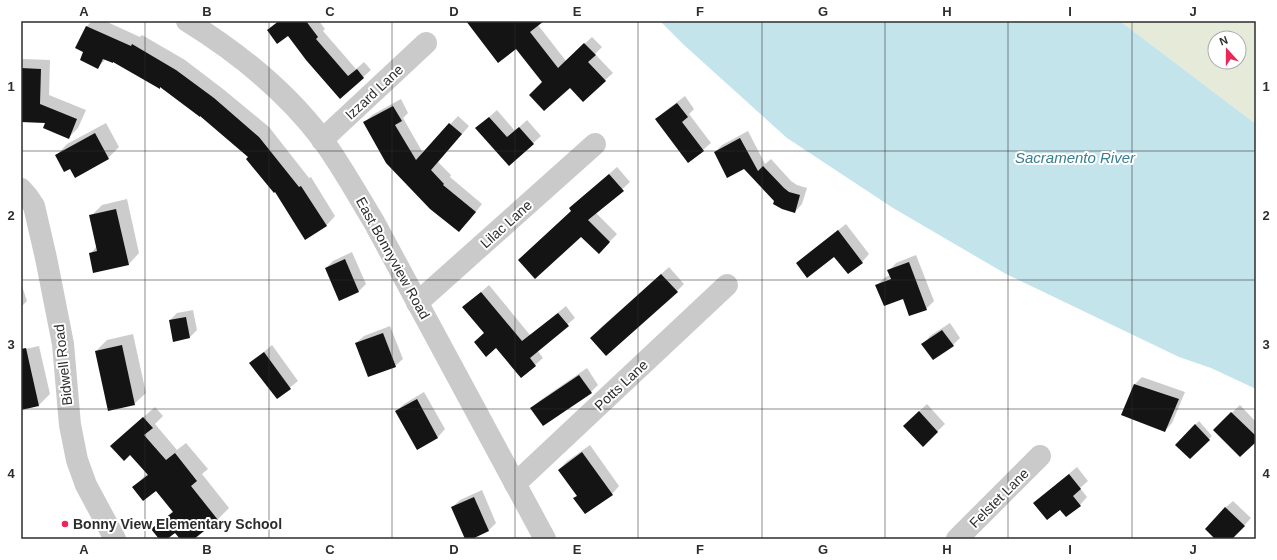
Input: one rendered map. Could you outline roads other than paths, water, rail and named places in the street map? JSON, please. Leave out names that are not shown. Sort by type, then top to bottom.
[{"type":"street","name":"East Bonnyview Road","points":[[187,21],[216,40],[259,73],[298,111],[322,140],[360,199],[545,539]]},
{"type":"street","name":"Izzard Lane","points":[[322,140],[426,43]]},
{"type":"street","name":"Lilac Lane","points":[[417,303],[595,144]]},
{"type":"street","name":"Bidwell Road","points":[[21,188],[34,206],[46,258],[63,344],[70,425],[77,460],[86,485],[115,539]]},
{"type":"street","name":"Potts Lane","points":[[515,484],[727,285]]},
{"type":"street","name":"Felstet Lane","points":[[957,539],[1040,456]]},
{"type":"water","name":"Sacramento River","points":[[660,21],[1120,21],[1256,124],[1256,389],[1211,368],[1179,357],[1006,274],[893,208],[787,138],[684,45]]},
{"type":"place","name":"Bonny View Elementary School","points":[[65,524]]}]
